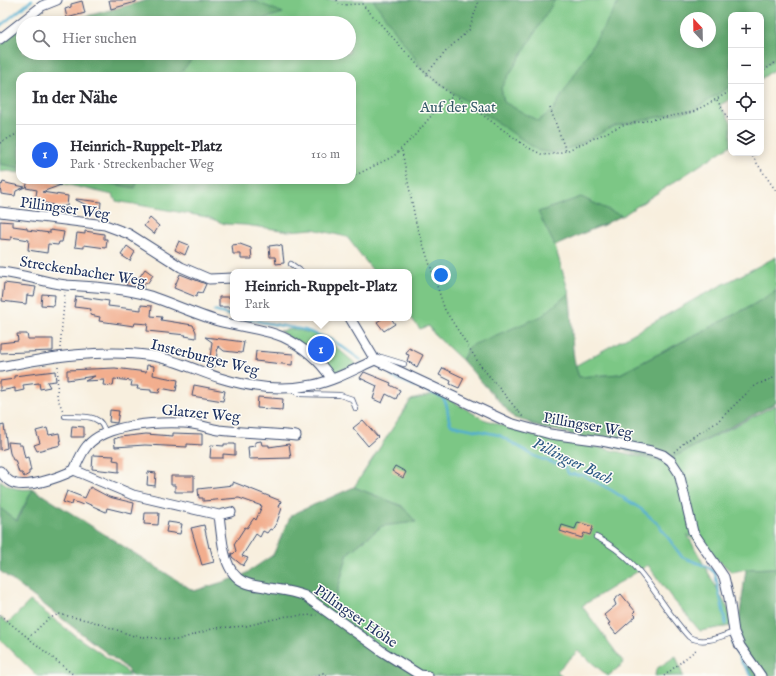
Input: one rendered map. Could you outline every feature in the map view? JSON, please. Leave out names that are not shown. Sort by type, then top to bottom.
[{"type":"street","points":[[29,16],[42,6],[57,0]]},
{"type":"street","points":[[0,39],[16,26]]},
{"type":"street","name":"Pillingser Weg","points":[[0,212],[105,225],[129,234],[181,267],[209,279],[230,278]]},
{"type":"street","name":"Streckenbacher Weg","points":[[0,272],[66,284],[111,288],[149,296],[219,321],[276,334],[303,350],[318,362],[331,378]]},
{"type":"street","points":[[352,321],[374,360]]},
{"type":"street","name":"Insterburger Weg","points":[[0,367],[95,352],[112,352],[146,355],[168,360],[240,384],[291,387],[314,384],[374,360]]},
{"type":"street","name":"Pillingser Weg","points":[[374,360],[516,425],[550,434],[636,448],[668,458]]},
{"type":"street","name":"Glatzer Weg","points":[[74,470],[88,445],[105,434],[125,428],[152,423],[184,423],[219,430],[296,436]]},
{"type":"street","points":[[668,458],[675,465],[679,473],[693,532],[724,577],[730,598],[734,632],[745,655],[761,676]]},
{"type":"street","points":[[0,471],[11,482],[26,485],[74,470],[133,495],[219,516],[231,512]]},
{"type":"street","name":"Pillingser Höhe","points":[[219,516],[225,552],[230,569],[234,575],[245,583],[299,594],[321,606],[329,615],[383,652],[420,675],[428,676]]},
{"type":"lane","points":[[291,264],[298,269]]},
{"type":"lane","points":[[374,360],[381,357],[404,364]]},
{"type":"lane","points":[[291,387],[299,394],[340,395],[352,399],[356,409]]},
{"type":"lane","points":[[64,414],[92,417],[99,420],[104,425],[105,434]]},
{"type":"lane","points":[[596,537],[620,552],[636,566],[688,637],[697,641],[734,632]]},
{"type":"path","points":[[337,0],[339,5],[362,4],[426,74],[455,98]]},
{"type":"path","points":[[426,74],[448,49],[469,30],[479,0]]},
{"type":"path","points":[[764,71],[776,62]]},
{"type":"path","points":[[356,174],[388,160],[401,150],[441,104],[448,99],[459,98],[527,147],[541,154],[554,155],[566,151],[616,127],[688,113],[717,100],[728,93]]},
{"type":"path","points":[[717,100],[729,120]]},
{"type":"path","points":[[550,108],[566,151]]},
{"type":"path","points":[[0,144],[16,134]]},
{"type":"path","points":[[401,150],[416,223],[445,310],[480,365],[525,419]]},
{"type":"path","points":[[752,156],[776,191]]},
{"type":"path","points":[[64,414],[57,397],[66,284]]},
{"type":"path","points":[[668,458],[686,441],[716,423],[756,385],[776,377]]},
{"type":"path","points":[[28,638],[48,619],[59,614],[91,621],[134,636],[177,640],[215,628],[246,626],[287,616],[329,615]]},
{"type":"path","points":[[0,615],[75,676]]},
{"type":"path","points":[[664,676],[697,649]]},
{"type":"path","points":[[314,676],[324,674],[328,676]]},
{"type":"green space","points":[[148,0],[252,0],[283,13],[273,16],[87,16]]},
{"type":"green space","name":"Auf der Saat","points":[[178,0],[776,0],[776,68],[764,77],[764,12],[728,12],[728,101],[720,105],[728,117],[728,147],[622,216],[619,214],[604,225],[554,243],[569,293],[567,350],[598,434],[567,432],[537,427],[518,415],[508,405],[467,350],[462,360],[434,334],[429,326],[420,329],[412,319],[412,269],[372,269],[347,237],[313,229],[288,231],[245,225],[225,224],[207,217],[116,201],[113,195],[65,184],[356,184],[356,72],[16,72],[16,172],[0,172],[0,54],[16,54],[16,60],[356,60],[356,16],[172,16]]},
{"type":"green space","points":[[373,0],[555,0],[501,88],[504,102],[538,121],[553,110],[620,0],[776,0],[776,58],[764,66],[764,12],[728,12],[728,88],[693,110],[615,126],[576,146],[553,153],[539,151],[426,74]]},
{"type":"green space","points":[[34,14],[44,16],[32,16]]},
{"type":"green space","points":[[16,30],[16,60],[191,60],[181,72],[16,72],[16,167],[0,164],[0,45]]},
{"type":"green space","points":[[112,184],[136,184],[135,188]]},
{"type":"green space","points":[[581,197],[622,216],[555,246],[538,212]]},
{"type":"green space","points":[[776,257],[776,291],[751,306],[620,374],[579,377],[575,366],[697,298]]},
{"type":"green space","points":[[776,291],[776,403],[664,462],[514,418],[462,360],[470,346],[542,316],[569,293],[574,358],[579,377],[620,374],[751,306]]},
{"type":"green space","points":[[294,329],[314,334],[329,341],[357,365],[337,372],[329,368],[280,331]]},
{"type":"green space","points":[[439,393],[483,419],[536,436],[602,448],[664,462],[776,405],[776,568],[746,569],[732,572],[687,534],[737,625],[700,631],[671,597],[648,565],[582,606],[624,663],[608,676],[578,651],[557,671],[562,676],[432,676],[381,652],[339,615],[333,607],[348,553],[382,526],[402,506],[354,487],[411,400]]},
{"type":"green space","points":[[0,480],[15,488],[33,489],[16,521],[0,508]]},
{"type":"green space","points":[[354,487],[402,506],[416,522],[382,526],[348,553],[333,607],[339,615],[381,652],[432,676],[132,676],[125,667],[0,571],[0,508],[17,521],[33,489],[194,591],[242,576],[273,555],[291,515]]},
{"type":"green space","points":[[776,568],[776,676],[752,676],[736,643],[746,569]]},
{"type":"green space","points":[[30,601],[77,637],[125,670],[130,676],[37,676],[0,639],[0,617],[8,623]]},
{"type":"green space","points":[[676,656],[683,676],[655,676],[656,669]]},
{"type":"building","points":[[109,0],[136,0],[136,2],[111,9]]},
{"type":"building","points":[[82,1],[85,13],[74,16],[67,16],[65,9],[71,7],[71,4]]},
{"type":"building","points":[[3,182],[25,187],[16,191],[15,196],[1,194],[0,184],[2,185]]},
{"type":"building","points":[[27,184],[61,185],[42,192],[68,196],[67,206],[52,207],[53,205],[35,201],[37,190],[26,188]]},
{"type":"building","points":[[76,199],[101,202],[100,212],[88,210],[89,206]]},
{"type":"building","points":[[150,218],[159,226],[154,234],[144,226]]},
{"type":"building","points":[[0,221],[13,222],[13,226],[27,228],[27,230],[50,233],[50,230],[64,232],[62,242],[59,242],[58,245],[48,244],[47,253],[28,250],[29,240],[11,237],[11,240],[0,239]]},
{"type":"building","points":[[85,231],[104,234],[104,239],[107,239],[106,248],[84,245],[84,248],[75,247],[77,233],[85,234]]},
{"type":"building","points":[[179,241],[189,245],[185,255],[175,250]]},
{"type":"building","points":[[240,244],[251,248],[252,259],[241,259],[241,254],[233,254],[232,245]]},
{"type":"building","points":[[127,246],[135,252],[130,261],[121,255]]},
{"type":"building","points":[[269,246],[282,246],[284,263],[276,264],[275,257],[270,257]]},
{"type":"building","points":[[145,269],[153,275],[147,284],[146,282],[143,287],[144,288],[126,285],[128,281],[136,282]]},
{"type":"building","points":[[180,274],[206,284],[202,293],[198,292],[196,297],[174,288]]},
{"type":"building","points":[[4,283],[36,287],[34,296],[27,295],[26,304],[2,301]]},
{"type":"building","points":[[42,294],[55,295],[54,306],[41,305]]},
{"type":"building","points":[[76,296],[109,301],[108,306],[141,310],[141,305],[152,306],[151,316],[162,317],[161,320],[193,325],[196,332],[196,338],[185,336],[186,335],[147,331],[148,324],[135,323],[134,326],[99,321],[100,317],[90,315],[91,309],[74,307]]},
{"type":"building","points":[[219,297],[230,297],[230,307],[219,307]]},
{"type":"building","points":[[393,321],[395,324],[384,331],[377,322]]},
{"type":"building","points":[[17,334],[27,334],[28,339],[53,339],[53,351],[0,353],[0,343],[18,341]]},
{"type":"building","points":[[205,337],[244,342],[242,353],[224,351],[218,346],[215,367],[209,366],[212,342]]},
{"type":"building","points":[[409,348],[423,355],[417,367],[407,361],[409,355],[406,354]]},
{"type":"building","points":[[256,351],[293,354],[292,365],[255,361]]},
{"type":"building","points":[[147,365],[154,366],[153,375],[178,380],[176,391],[160,388],[159,393],[151,392],[151,390],[137,389],[138,386],[131,386],[132,381],[114,379],[113,386],[103,385],[104,380],[85,381],[95,376],[67,380],[67,370],[115,368],[146,372]]},
{"type":"building","points":[[443,368],[464,378],[459,388],[450,384],[451,381],[439,375]]},
{"type":"building","points":[[55,371],[56,381],[47,382],[50,387],[40,389],[39,383],[23,385],[24,390],[15,392],[15,388],[0,391],[0,381],[14,379],[14,376]]},
{"type":"building","points":[[364,372],[391,383],[390,385],[400,390],[396,399],[386,394],[382,403],[373,399],[377,386],[360,378]]},
{"type":"building","points":[[194,385],[225,391],[223,401],[192,396]]},
{"type":"building","points":[[258,397],[283,399],[282,410],[257,408]]},
{"type":"building","points":[[110,410],[119,411],[117,423],[109,422]]},
{"type":"building","points":[[363,420],[378,437],[368,446],[353,428]]},
{"type":"building","points":[[4,425],[7,448],[0,450],[0,426]]},
{"type":"building","points":[[72,426],[84,427],[84,437],[71,437]]},
{"type":"building","points":[[47,428],[49,435],[59,433],[61,445],[37,451],[34,445],[40,443],[36,431]]},
{"type":"building","points":[[173,433],[202,434],[202,445],[187,444],[187,447],[145,445],[115,447],[114,439],[120,437],[146,434],[173,436]]},
{"type":"building","points":[[261,441],[262,445],[269,445],[269,447],[289,444],[291,458],[249,459],[248,447],[255,446],[255,442]]},
{"type":"building","points":[[8,442],[19,443],[19,445],[22,445],[25,458],[28,457],[31,471],[29,471],[29,474],[24,477],[22,473],[19,473],[15,460],[13,460]]},
{"type":"building","points":[[224,444],[235,444],[235,455],[223,454],[223,458],[210,458],[211,445],[224,446]]},
{"type":"building","points":[[93,455],[114,456],[113,460],[119,461],[119,472],[92,469]]},
{"type":"building","points":[[395,466],[406,472],[403,478],[392,471]]},
{"type":"building","points":[[148,472],[156,473],[155,486],[147,485]]},
{"type":"building","points":[[171,476],[194,476],[194,492],[175,492],[175,485],[171,485]]},
{"type":"building","points":[[233,482],[281,501],[279,507],[282,508],[277,522],[272,530],[270,529],[267,533],[263,531],[260,537],[256,534],[242,556],[248,558],[243,566],[232,557],[231,553],[233,554],[236,551],[234,544],[245,527],[247,528],[254,518],[256,520],[262,506],[239,498],[203,501],[203,498],[199,498],[198,489],[233,485]]},
{"type":"building","points":[[90,487],[109,497],[134,503],[132,514],[107,508],[106,512],[84,502],[83,505],[73,501],[72,505],[63,502],[67,491],[85,498]]},
{"type":"building","points":[[145,513],[159,513],[158,525],[144,524]]},
{"type":"building","points":[[168,522],[182,524],[180,534],[166,532]]},
{"type":"building","points":[[578,522],[593,527],[590,535],[584,533],[582,538],[560,531],[562,525],[575,529]]},
{"type":"building","points":[[204,525],[214,562],[202,565],[191,528]]},
{"type":"building","points":[[621,594],[635,611],[633,613],[636,616],[616,634],[608,624],[610,623],[604,615],[616,605],[614,600]]},
{"type":"waterway","points":[[0,26],[32,0]]},
{"type":"waterway","name":"Pillingser Bach","points":[[214,311],[230,315]]},
{"type":"waterway","name":"Pillingser Bach","points":[[256,321],[305,330],[334,341],[361,360]]},
{"type":"waterway","name":"Pillingser Bach","points":[[392,377],[442,397],[446,403],[451,425],[499,435],[534,456],[563,465],[569,474],[583,475],[611,490],[641,509],[658,524],[682,557],[708,567],[715,573],[726,624]]},
{"type":"waterway","name":"Pillingser Bach","points":[[732,643],[742,663],[752,676]]},
{"type":"place","name":"Heinrich-Ruppelt-Platz","points":[[321,349]]}]
